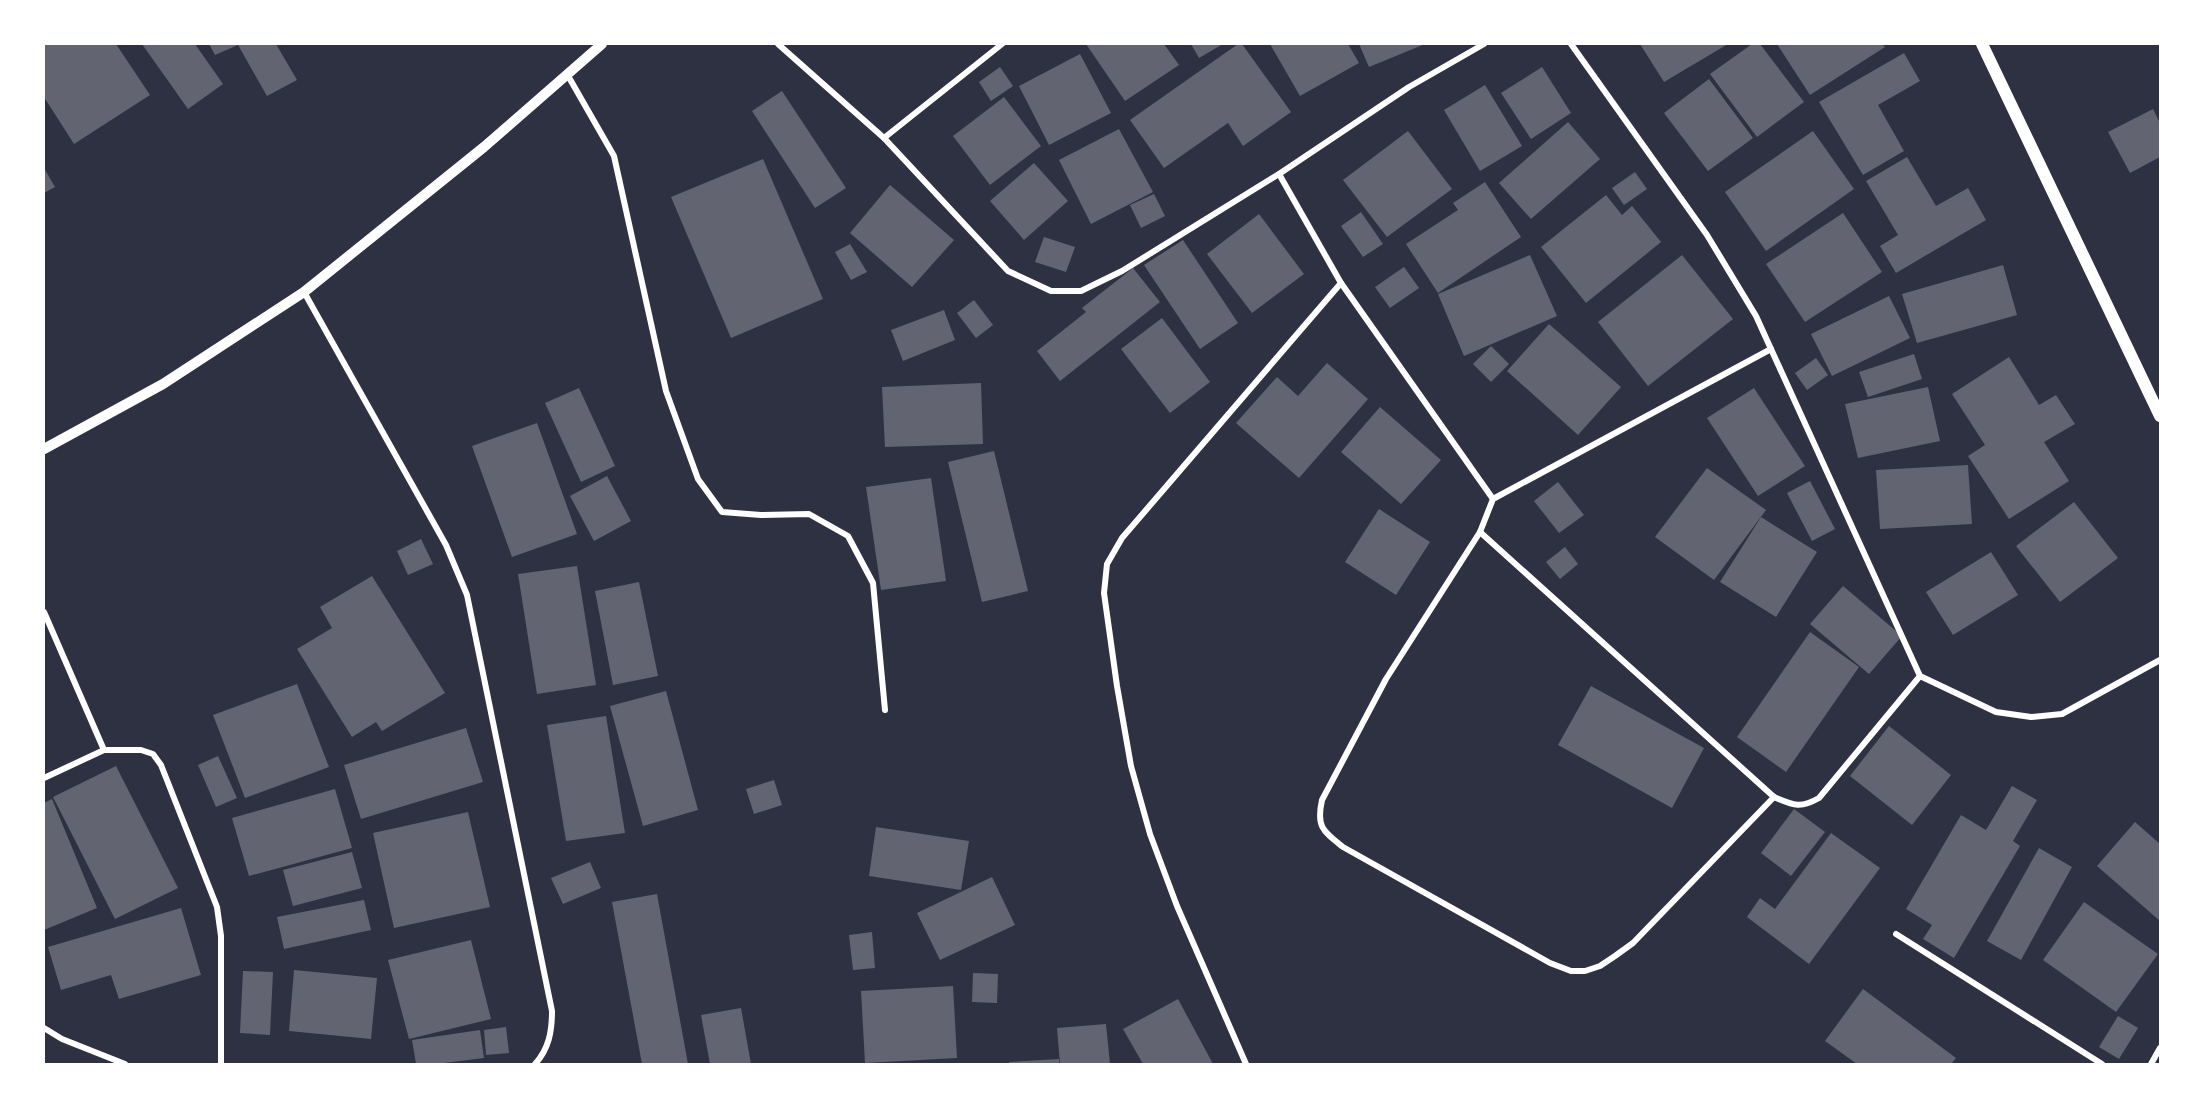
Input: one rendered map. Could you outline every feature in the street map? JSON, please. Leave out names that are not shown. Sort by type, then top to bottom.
[{"type":"main road","points":[[1982,44],[2160,416]]},
{"type":"street","points":[[44,449],[163,384],[304,292],[484,147],[602,44]]},
{"type":"street","points":[[778,44],[884,138],[1008,271],[1051,291],[1081,291],[1122,271],[1279,174],[1409,87],[1484,44]]},
{"type":"street","points":[[884,138],[1002,44]]},
{"type":"street","points":[[1571,44],[1707,235],[1755,315],[1920,676],[1996,712],[2031,717],[2062,714],[2160,660]]},
{"type":"street","points":[[567,74],[614,156],[666,392],[698,479],[722,512],[761,515],[810,514],[848,536],[873,583],[885,710]]},
{"type":"street","points":[[1279,174],[1341,284],[1493,499]]},
{"type":"street","points":[[1246,1065],[1177,906],[1150,834],[1131,766],[1104,594],[1107,564],[1122,538],[1341,284]]},
{"type":"street","points":[[304,292],[446,545],[467,595],[552,1011],[552,1027],[547,1046],[535,1065]]},
{"type":"street","points":[[1771,349],[1493,499],[1480,532],[1386,679],[1322,800],[1318,816],[1324,831],[1343,847],[1550,963],[1571,971],[1585,971],[1600,966],[1633,943],[1773,797]]},
{"type":"street","points":[[1480,532],[1773,797],[1792,805],[1806,806],[1819,798],[1920,676]]},
{"type":"street","points":[[44,612],[104,750]]},
{"type":"street","points":[[44,778],[104,750],[141,750],[153,754],[161,765],[217,908],[221,936],[221,1065]]},
{"type":"street","points":[[1896,934],[2102,1065]]},
{"type":"street","points":[[44,1028],[62,1039],[125,1065]]},
{"type":"street","points":[[2151,1065],[2160,1048]]},
{"type":"building","points":[[44,44],[116,44],[150,95],[74,144],[44,97]]},
{"type":"building","points":[[142,44],[195,44],[223,84],[188,109]]},
{"type":"building","points":[[209,44],[276,44],[297,80],[267,96],[238,45],[215,55]]},
{"type":"building","points":[[1086,44],[1164,44],[1179,65],[1125,101]]},
{"type":"building","points":[[1191,44],[1223,44],[1199,58]]},
{"type":"building","points":[[1238,44],[1242,44],[1291,112],[1243,146],[1228,123],[1164,168],[1130,120]]},
{"type":"building","points":[[1270,44],[1348,44],[1359,63],[1300,96]]},
{"type":"building","points":[[1359,44],[1425,44],[1369,67]]},
{"type":"building","points":[[1640,44],[1728,44],[1664,82]]},
{"type":"building","points":[[1752,44],[1760,44],[1804,102],[1757,137],[1710,74]]},
{"type":"building","points":[[1777,44],[1882,44],[1885,47],[1810,95]]},
{"type":"building","points":[[1904,53],[1920,81],[1878,105],[1904,151],[1863,175],[1819,102]]},
{"type":"building","points":[[1080,54],[1111,113],[1049,145],[1019,86]]},
{"type":"building","points":[[1000,67],[1013,86],[991,101],[979,82]]},
{"type":"building","points":[[1542,67],[1571,113],[1531,139],[1501,93]]},
{"type":"building","points":[[1709,79],[1753,138],[1708,171],[1664,113]]},
{"type":"building","points":[[1485,85],[1522,146],[1480,171],[1444,110]]},
{"type":"building","points":[[782,91],[846,188],[815,208],[752,111]]},
{"type":"building","points":[[1004,97],[1041,146],[990,185],[953,136]]},
{"type":"building","points":[[2153,109],[2160,123],[2160,157],[2130,173],[2108,132]]},
{"type":"building","points":[[1568,122],[1600,159],[1531,219],[1499,183]]},
{"type":"building","points":[[1119,129],[1153,192],[1091,224],[1059,160]]},
{"type":"building","points":[[1408,131],[1452,189],[1387,237],[1343,180]]},
{"type":"building","points":[[1813,131],[1854,189],[1766,251],[1725,192]]},
{"type":"building","points":[[1907,157],[1936,206],[1968,188],[1986,220],[1896,273],[1880,246],[1898,235],[1866,181]]},
{"type":"building","points":[[763,159],[823,299],[731,338],[671,197]]},
{"type":"building","points":[[1034,163],[1068,201],[1024,240],[990,201]]},
{"type":"building","points":[[44,168],[55,187],[44,193]]},
{"type":"building","points":[[1635,172],[1647,189],[1624,205],[1612,188]]},
{"type":"building","points":[[1485,182],[1521,237],[1438,293],[1406,244],[1458,210],[1453,203]]},
{"type":"building","points":[[890,185],[954,240],[912,287],[850,233]]},
{"type":"building","points":[[1154,194],[1165,216],[1141,228],[1130,205]]},
{"type":"building","points":[[1606,195],[1622,215],[1632,206],[1661,242],[1586,303],[1541,247]]},
{"type":"building","points":[[1361,212],[1383,244],[1363,257],[1341,226]]},
{"type":"building","points":[[1843,213],[1882,272],[1805,322],[1766,264]]},
{"type":"building","points":[[1259,214],[1304,274],[1252,313],[1207,254]]},
{"type":"building","points":[[1044,237],[1075,247],[1066,272],[1035,262]]},
{"type":"building","points":[[1183,240],[1238,323],[1200,349],[1144,265]]},
{"type":"building","points":[[850,244],[867,272],[851,280],[835,252]]},
{"type":"building","points":[[1530,255],[1557,316],[1464,356],[1438,294]]},
{"type":"building","points":[[1682,255],[1733,319],[1648,386],[1598,322]]},
{"type":"building","points":[[2003,265],[2017,315],[1917,343],[1902,294]]},
{"type":"building","points":[[1404,267],[1419,288],[1390,308],[1375,287]]},
{"type":"building","points":[[1133,268],[1160,302],[1060,381],[1037,351],[1086,312],[1082,308]]},
{"type":"building","points":[[1889,296],[1910,338],[1832,376],[1811,334]]},
{"type":"building","points":[[974,300],[993,325],[976,338],[957,313]]},
{"type":"building","points":[[944,310],[955,340],[903,361],[891,330]]},
{"type":"building","points":[[1162,318],[1210,382],[1170,413],[1121,349]]},
{"type":"building","points":[[1549,324],[1621,387],[1578,435],[1507,371]]},
{"type":"building","points":[[1491,346],[1509,364],[1491,382],[1473,364]]},
{"type":"building","points":[[1914,354],[1922,379],[1868,397],[1859,372]]},
{"type":"building","points":[[2009,357],[2039,405],[2056,395],[2075,424],[2044,442],[2069,481],[2009,519],[1968,456],[1985,445],[1952,394]]},
{"type":"building","points":[[1816,358],[1828,375],[1807,390],[1795,373]]},
{"type":"building","points":[[1327,363],[1368,399],[1299,478],[1236,423],[1277,377],[1298,396]]},
{"type":"building","points":[[981,383],[983,444],[885,447],[882,387]]},
{"type":"building","points":[[1928,387],[1940,441],[1858,458],[1845,404]]},
{"type":"building","points":[[579,388],[615,466],[581,482],[545,403]]},
{"type":"building","points":[[1754,388],[1805,466],[1758,496],[1707,418]]},
{"type":"building","points":[[1380,407],[1441,460],[1401,504],[1341,452]]},
{"type":"building","points":[[537,423],[577,534],[512,557],[472,446]]},
{"type":"building","points":[[994,451],[1028,591],[982,602],[948,462]]},
{"type":"building","points":[[1968,465],[1972,524],[1880,529],[1876,470]]},
{"type":"building","points":[[1707,468],[1766,510],[1714,580],[1655,537]]},
{"type":"building","points":[[607,476],[631,521],[594,541],[570,496]]},
{"type":"building","points":[[931,478],[946,581],[881,590],[866,487]]},
{"type":"building","points":[[1810,481],[1835,529],[1812,541],[1787,493]]},
{"type":"building","points":[[1558,482],[1584,515],[1559,533],[1534,501]]},
{"type":"building","points":[[2074,502],[2118,558],[2060,602],[2016,546]]},
{"type":"building","points":[[1379,509],[1430,542],[1396,595],[1345,562]]},
{"type":"building","points":[[1761,517],[1817,552],[1776,617],[1720,582]]},
{"type":"building","points":[[421,539],[433,564],[408,575],[397,551]]},
{"type":"building","points":[[1565,547],[1578,564],[1560,579],[1546,562]]},
{"type":"building","points":[[1991,552],[2018,595],[1953,635],[1926,592]]},
{"type":"building","points":[[577,566],[596,685],[537,694],[518,574]]},
{"type":"building","points":[[372,576],[445,693],[382,731],[376,722],[352,737],[297,649],[332,628],[320,607]]},
{"type":"building","points":[[639,582],[658,676],[613,685],[595,591]]},
{"type":"building","points":[[1843,586],[1902,636],[1869,674],[1810,624]]},
{"type":"building","points":[[1810,632],[1859,667],[1786,772],[1737,737]]},
{"type":"building","points":[[297,684],[329,767],[245,798],[213,715]]},
{"type":"building","points":[[1591,686],[1704,748],[1672,808],[1558,745]]},
{"type":"building","points":[[666,691],[698,810],[643,826],[610,706]]},
{"type":"building","points":[[606,716],[625,833],[566,841],[547,725]]},
{"type":"building","points":[[1889,726],[1951,775],[1912,825],[1850,776]]},
{"type":"building","points":[[466,728],[483,782],[361,819],[344,765]]},
{"type":"building","points":[[218,756],[237,798],[216,807],[198,765]]},
{"type":"building","points":[[116,766],[178,888],[115,919],[53,797]]},
{"type":"building","points":[[774,780],[782,805],[754,814],[746,789]]},
{"type":"building","points":[[2012,786],[2037,800],[2013,841],[2020,846],[1954,958],[1923,939],[1932,925],[1906,909],[1961,815],[1986,830]]},
{"type":"building","points":[[335,789],[352,848],[249,876],[232,818]]},
{"type":"building","points":[[52,799],[97,908],[44,930],[44,803]]},
{"type":"building","points":[[1794,809],[1825,832],[1791,876],[1761,853]]},
{"type":"building","points":[[468,812],[490,907],[394,928],[373,833]]},
{"type":"building","points":[[2135,822],[2160,844],[2160,921],[2097,866]]},
{"type":"building","points":[[876,827],[969,841],[961,890],[869,876]]},
{"type":"building","points":[[1831,833],[1880,868],[1809,964],[1747,917],[1760,898],[1775,909]]},
{"type":"building","points":[[2039,848],[2072,867],[2021,960],[1987,941]]},
{"type":"building","points":[[352,852],[362,888],[293,906],[283,870]]},
{"type":"building","points":[[590,862],[601,888],[563,904],[551,878]]},
{"type":"building","points":[[992,877],[1015,925],[940,960],[917,913]]},
{"type":"building","points":[[657,894],[688,1064],[642,1064],[612,902]]},
{"type":"building","points":[[364,900],[371,930],[284,949],[277,917]]},
{"type":"building","points":[[2084,902],[2158,954],[2116,1012],[2043,960]]},
{"type":"building","points":[[181,908],[201,975],[119,999],[111,975],[61,990],[48,947]]},
{"type":"building","points":[[872,932],[875,968],[853,970],[849,935]]},
{"type":"building","points":[[471,940],[491,1019],[409,1039],[388,960]]},
{"type":"building","points":[[294,970],[377,978],[371,1039],[289,1031]]},
{"type":"building","points":[[243,971],[273,972],[270,1035],[240,1033]]},
{"type":"building","points":[[973,973],[998,974],[997,1003],[972,1002]]},
{"type":"building","points":[[953,986],[957,1058],[865,1063],[861,991]]},
{"type":"building","points":[[1863,989],[1956,1058],[1951,1064],[1857,1064],[1825,1041]]},
{"type":"building","points":[[1178,999],[1213,1064],[1143,1064],[1123,1029]]},
{"type":"building","points":[[741,1008],[751,1064],[710,1064],[701,1015]]},
{"type":"building","points":[[2118,1016],[2138,1028],[2119,1059],[2099,1047]]},
{"type":"building","points":[[1106,1024],[1110,1064],[1060,1064],[1057,1028]]},
{"type":"building","points":[[506,1027],[509,1053],[486,1055],[484,1030]]},
{"type":"building","points":[[480,1030],[484,1058],[416,1064],[412,1040]]},
{"type":"building","points":[[1059,1059],[1059,1064],[1009,1064],[1009,1062]]}]
